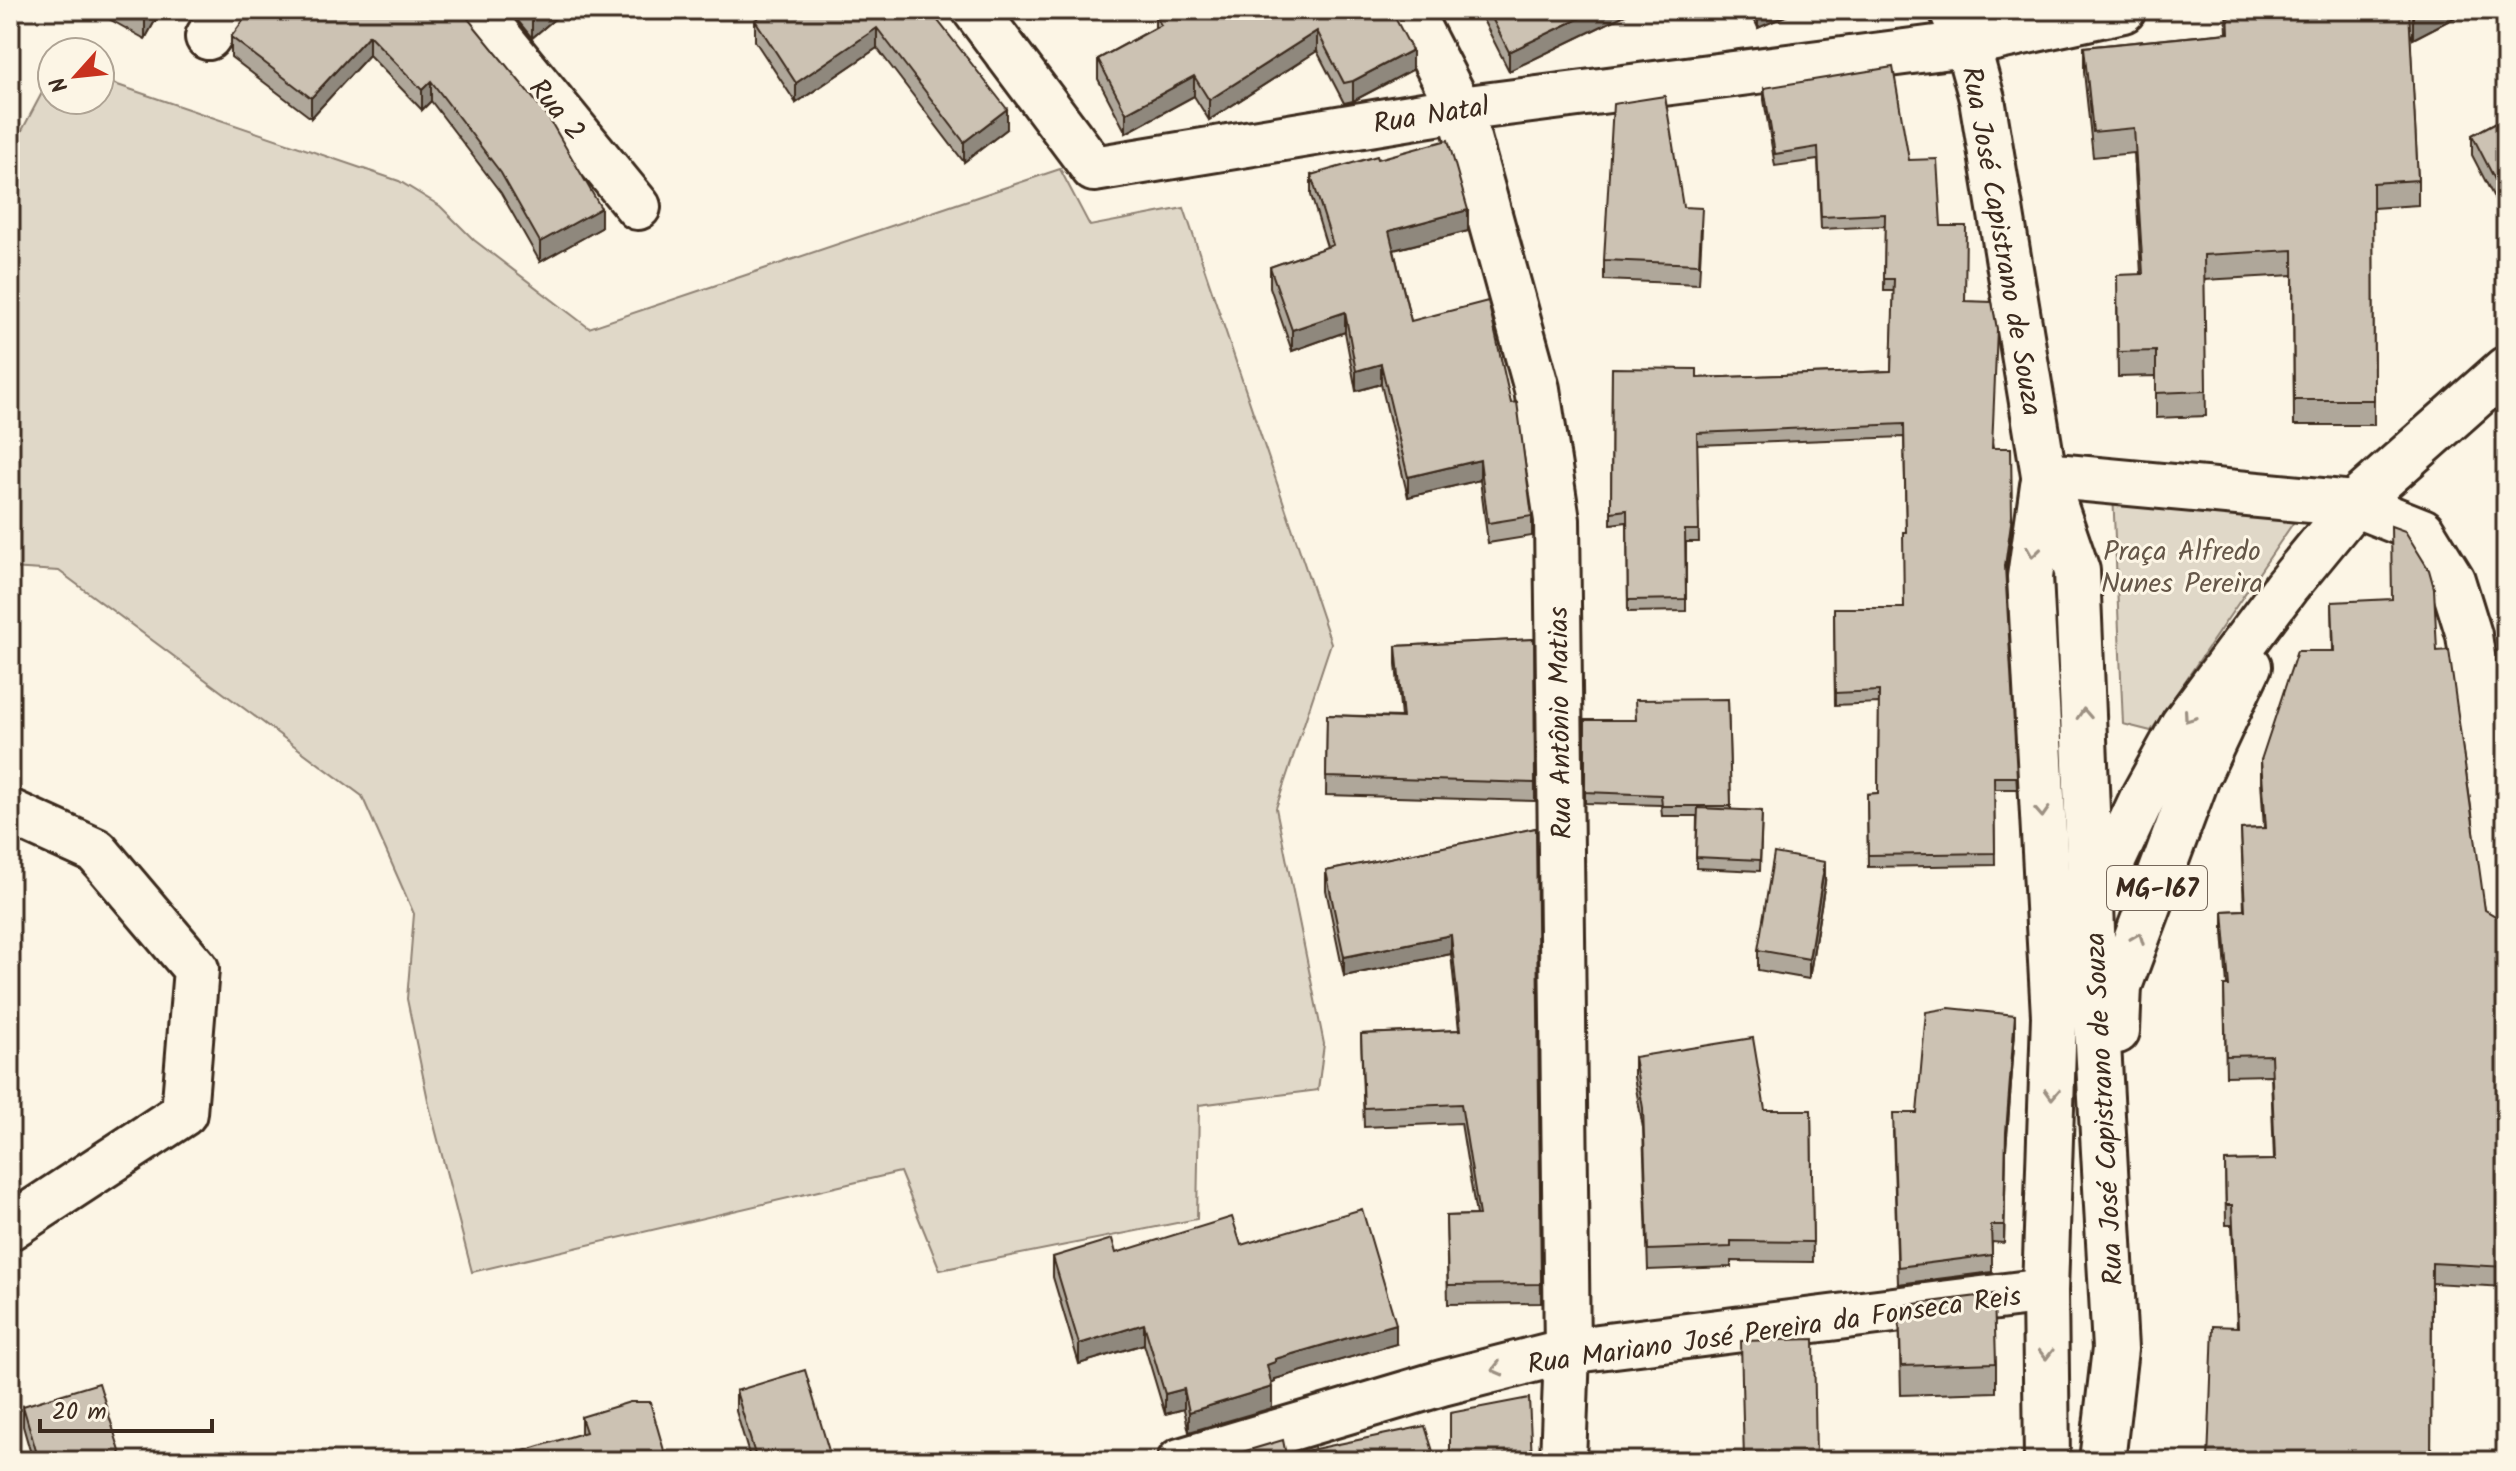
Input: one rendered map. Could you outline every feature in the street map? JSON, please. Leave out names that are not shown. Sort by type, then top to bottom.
[{"type":"street","name":"Rua 2","points":[[477,10],[638,207]]},
{"type":"street","name":"Rua Natal","points":[[975,10],[1094,169],[1959,27],[2123,10]]},
{"type":"street","name":"Rua Antônio Matias","points":[[1409,10],[1460,109],[1537,389],[1557,520],[1567,1351],[1563,1461]]},
{"type":"street","name":"Rua José Capistrano de Souza","points":[[1959,27],[1982,99],[2044,475],[2077,571],[2093,954],[2115,1349],[2102,1461]]},
{"type":"street","name":"MG-167","points":[[2054,1016],[2093,903],[2142,799],[2183,725],[2286,587],[2354,504],[2506,369]]},
{"type":"street","name":"Rua José Capistrano de Souza","points":[[2044,475],[2030,577],[2054,1016],[2045,1291],[2047,1461]]},
{"type":"street","points":[[2044,475],[2354,504],[2422,531],[2452,580],[2469,635],[2495,812],[2506,914]]},
{"type":"street","name":"MG-167","points":[[2107,1209],[2119,986],[2197,777],[2286,587]]},
{"type":"street","points":[[10,812],[96,851],[196,969],[184,1113],[10,1227]]},
{"type":"street","points":[[2045,1291],[2068,1300],[2115,1349]]},
{"type":"street","name":"Rua Mariano José Pereira da Fonseca Reis","points":[[1180,1461],[1442,1383],[1567,1351],[2045,1291]]},
{"type":"green space","points":[[116,84],[399,181],[440,206],[474,240],[589,328],[1060,169],[1090,226],[1184,208],[1331,643],[1276,808],[1324,1044],[1318,1090],[1199,1105],[1197,1219],[940,1270],[900,1172],[472,1272],[429,1105],[407,999],[414,914],[362,796],[59,571],[10,568],[10,153],[36,104],[36,116],[116,116]]},
{"type":"green space","name":"Praça Alfredo Nunes Pereira","points":[[2113,492],[2302,510],[2151,731],[2123,724]]},
{"type":"building","points":[[130,10],[150,10],[145,19]]},
{"type":"building","points":[[251,10],[461,10],[547,115],[601,208],[540,242],[501,173],[431,81],[422,90],[369,35],[311,98],[231,37]]},
{"type":"building","points":[[526,10],[541,10],[532,18]]},
{"type":"building","points":[[770,10],[924,10],[927,15],[931,12],[1007,109],[964,142],[877,28],[796,83],[755,20]]},
{"type":"building","points":[[1163,10],[1391,10],[1412,50],[1344,83],[1317,31],[1209,100],[1194,76],[1126,113],[1098,59],[1161,25],[1155,15]]},
{"type":"building","points":[[1488,10],[1597,10],[1509,52]]},
{"type":"building","points":[[2228,10],[2409,10],[2418,180],[2373,183],[2374,400],[2294,400],[2293,250],[2204,255],[2206,391],[2156,393],[2156,351],[2118,352],[2117,275],[2143,274],[2134,128],[2093,132],[2084,47],[2229,33]]},
{"type":"building","points":[[1893,67],[1909,160],[1937,159],[1941,226],[1966,226],[1965,301],[1992,302],[1997,329],[1992,448],[2011,448],[2012,516],[2005,566],[2017,777],[1994,777],[1995,853],[1868,855],[1867,794],[1878,793],[1879,691],[1835,693],[1834,608],[1904,608],[1904,424],[1697,433],[1699,530],[1685,530],[1686,599],[1628,600],[1627,510],[1611,512],[1612,368],[1697,369],[1697,378],[1891,371],[1894,279],[1884,279],[1885,214],[1821,217],[1818,147],[1775,154],[1764,88]]},
{"type":"building","points":[[1665,96],[1683,207],[1702,208],[1699,264],[1604,260],[1613,104]]},
{"type":"building","points":[[2506,117],[2506,201],[2472,135]]},
{"type":"building","points":[[1448,140],[1468,210],[1389,231],[1411,321],[1488,301],[1511,403],[1517,402],[1532,516],[1488,523],[1480,460],[1408,477],[1381,364],[1356,371],[1345,312],[1292,330],[1270,267],[1333,245],[1311,175]]},
{"type":"building","points":[[2391,526],[2405,531],[2429,570],[2434,588],[2437,651],[2449,650],[2485,910],[2506,919],[2506,1017],[2502,1017],[2506,1085],[2506,1267],[2432,1263],[2431,1461],[2335,1457],[2336,1461],[2208,1461],[2213,1326],[2238,1327],[2232,1205],[2226,1205],[2225,1161],[2275,1160],[2271,1055],[2226,1056],[2224,986],[2229,986],[2223,911],[2245,910],[2241,829],[2266,828],[2261,760],[2297,651],[2334,651],[2332,602],[2392,599]]},
{"type":"building","points":[[1534,639],[1535,783],[1326,777],[1327,715],[1403,718],[1396,646]]},
{"type":"building","points":[[2506,646],[2506,695],[2499,647]]},
{"type":"building","points":[[1728,699],[1731,806],[1662,806],[1661,795],[1585,792],[1585,720],[1636,720],[1635,700]]},
{"type":"building","points":[[1698,808],[1762,811],[1760,860],[1696,857]]},
{"type":"building","points":[[1536,828],[1541,1284],[1448,1285],[1446,1216],[1479,1215],[1461,1104],[1364,1108],[1361,1034],[1461,1030],[1451,935],[1344,957],[1326,871]]},
{"type":"building","points":[[1774,853],[1825,862],[1809,959],[1758,950]]},
{"type":"building","points":[[1949,1008],[2015,1015],[2006,1132],[2004,1225],[1991,1225],[1992,1255],[1898,1267],[1893,1113],[1917,1113],[1926,1012]]},
{"type":"building","points":[[1753,1038],[1765,1110],[1811,1110],[1813,1242],[1731,1241],[1731,1247],[1648,1250],[1643,1108],[1634,1057]]},
{"type":"building","points":[[1362,1209],[1396,1324],[1275,1359],[1267,1365],[1272,1387],[1189,1412],[1184,1389],[1165,1394],[1144,1324],[1079,1344],[1053,1257],[1112,1239],[1116,1253],[1232,1217],[1241,1245]]},
{"type":"building","points":[[1994,1294],[1996,1363],[1901,1366],[1899,1306]]},
{"type":"building","points":[[1814,1339],[1816,1461],[1744,1461],[1741,1341]]},
{"type":"building","points":[[805,1370],[832,1461],[757,1461],[736,1391]]},
{"type":"building","points":[[99,1383],[123,1461],[39,1461],[23,1406]]},
{"type":"building","points":[[1529,1398],[1532,1461],[1450,1461],[1450,1413]]},
{"type":"building","points":[[630,1402],[650,1402],[667,1461],[490,1461],[586,1432],[581,1417]]},
{"type":"building","points":[[1425,1426],[1436,1461],[1212,1461],[1283,1440],[1286,1455]]},
{"type":"building","points":[[2440,1458],[2469,1461],[2439,1461]]}]
